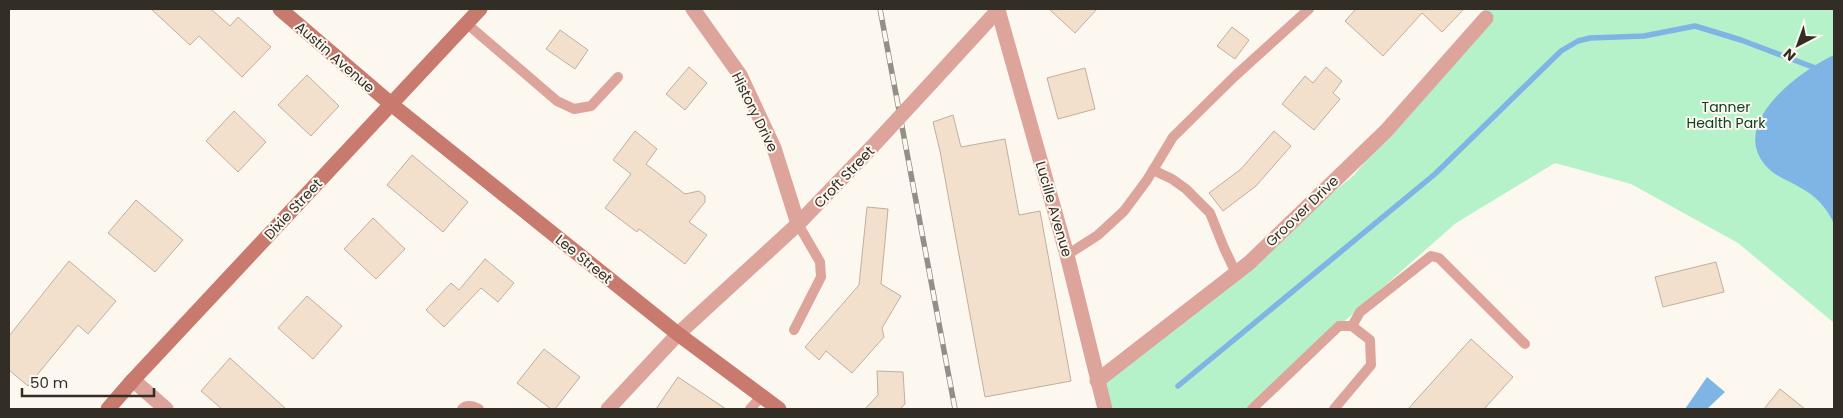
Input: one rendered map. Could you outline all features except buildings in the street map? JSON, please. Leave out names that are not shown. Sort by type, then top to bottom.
[{"type":"street","name":"Austin Avenue","points":[[280,9],[391,104]]},
{"type":"street","name":"Dixie Street","points":[[108,409],[480,9]]},
{"type":"street","name":"History Drive","points":[[693,9],[740,76],[774,148],[798,224]]},
{"type":"street","name":"Croft Street","points":[[608,409],[678,334],[798,224],[871,148],[998,9]]},
{"type":"street","name":"Lucille Avenue","points":[[998,9],[1067,255],[1105,409]]},
{"type":"street","name":"Groover Drive","points":[[1097,381],[1249,263],[1386,131],[1486,18]]},
{"type":"street","name":"Lee Street","points":[[391,104],[678,334],[779,409]]},
{"type":"street","points":[[133,380],[166,409]]},
{"type":"lane","points":[[1067,255],[1098,234],[1124,211],[1153,170],[1173,137],[1235,76],[1309,9]]},
{"type":"lane","points":[[466,23],[557,101],[574,109],[591,106],[618,77]]},
{"type":"lane","points":[[1153,170],[1172,179],[1186,189],[1210,213],[1236,273]]},
{"type":"lane","points":[[794,330],[821,277],[820,262],[798,224]]},
{"type":"lane","points":[[1352,326],[1360,312],[1431,256],[1439,258],[1525,344]]},
{"type":"lane","points":[[1252,409],[1339,326],[1352,326],[1370,340],[1371,365],[1334,409]]},
{"type":"lane","points":[[750,409],[762,396]]},
{"type":"lane","points":[[462,409],[472,406],[479,409]]},
{"type":"green space","name":"Tanner Health Park","points":[[1484,9],[1834,9],[1834,323],[1738,243],[1631,184],[1555,163],[1456,223],[1339,326],[1252,409],[1108,409],[1097,381],[1249,263],[1354,175],[1437,75]]},
{"type":"water","points":[[1834,55],[1834,224],[1828,213],[1816,199],[1806,191],[1778,176],[1766,166],[1757,150],[1756,133],[1762,116],[1773,100],[1804,73]]},
{"type":"water","points":[[1707,377],[1725,392],[1707,409],[1685,409]]},
{"type":"waterway","points":[[1178,386],[1435,174],[1561,51],[1578,41],[1590,38],[1644,36],[1695,26],[1741,40],[1818,69]]},
{"type":"railway","points":[[880,9],[955,409]]}]
